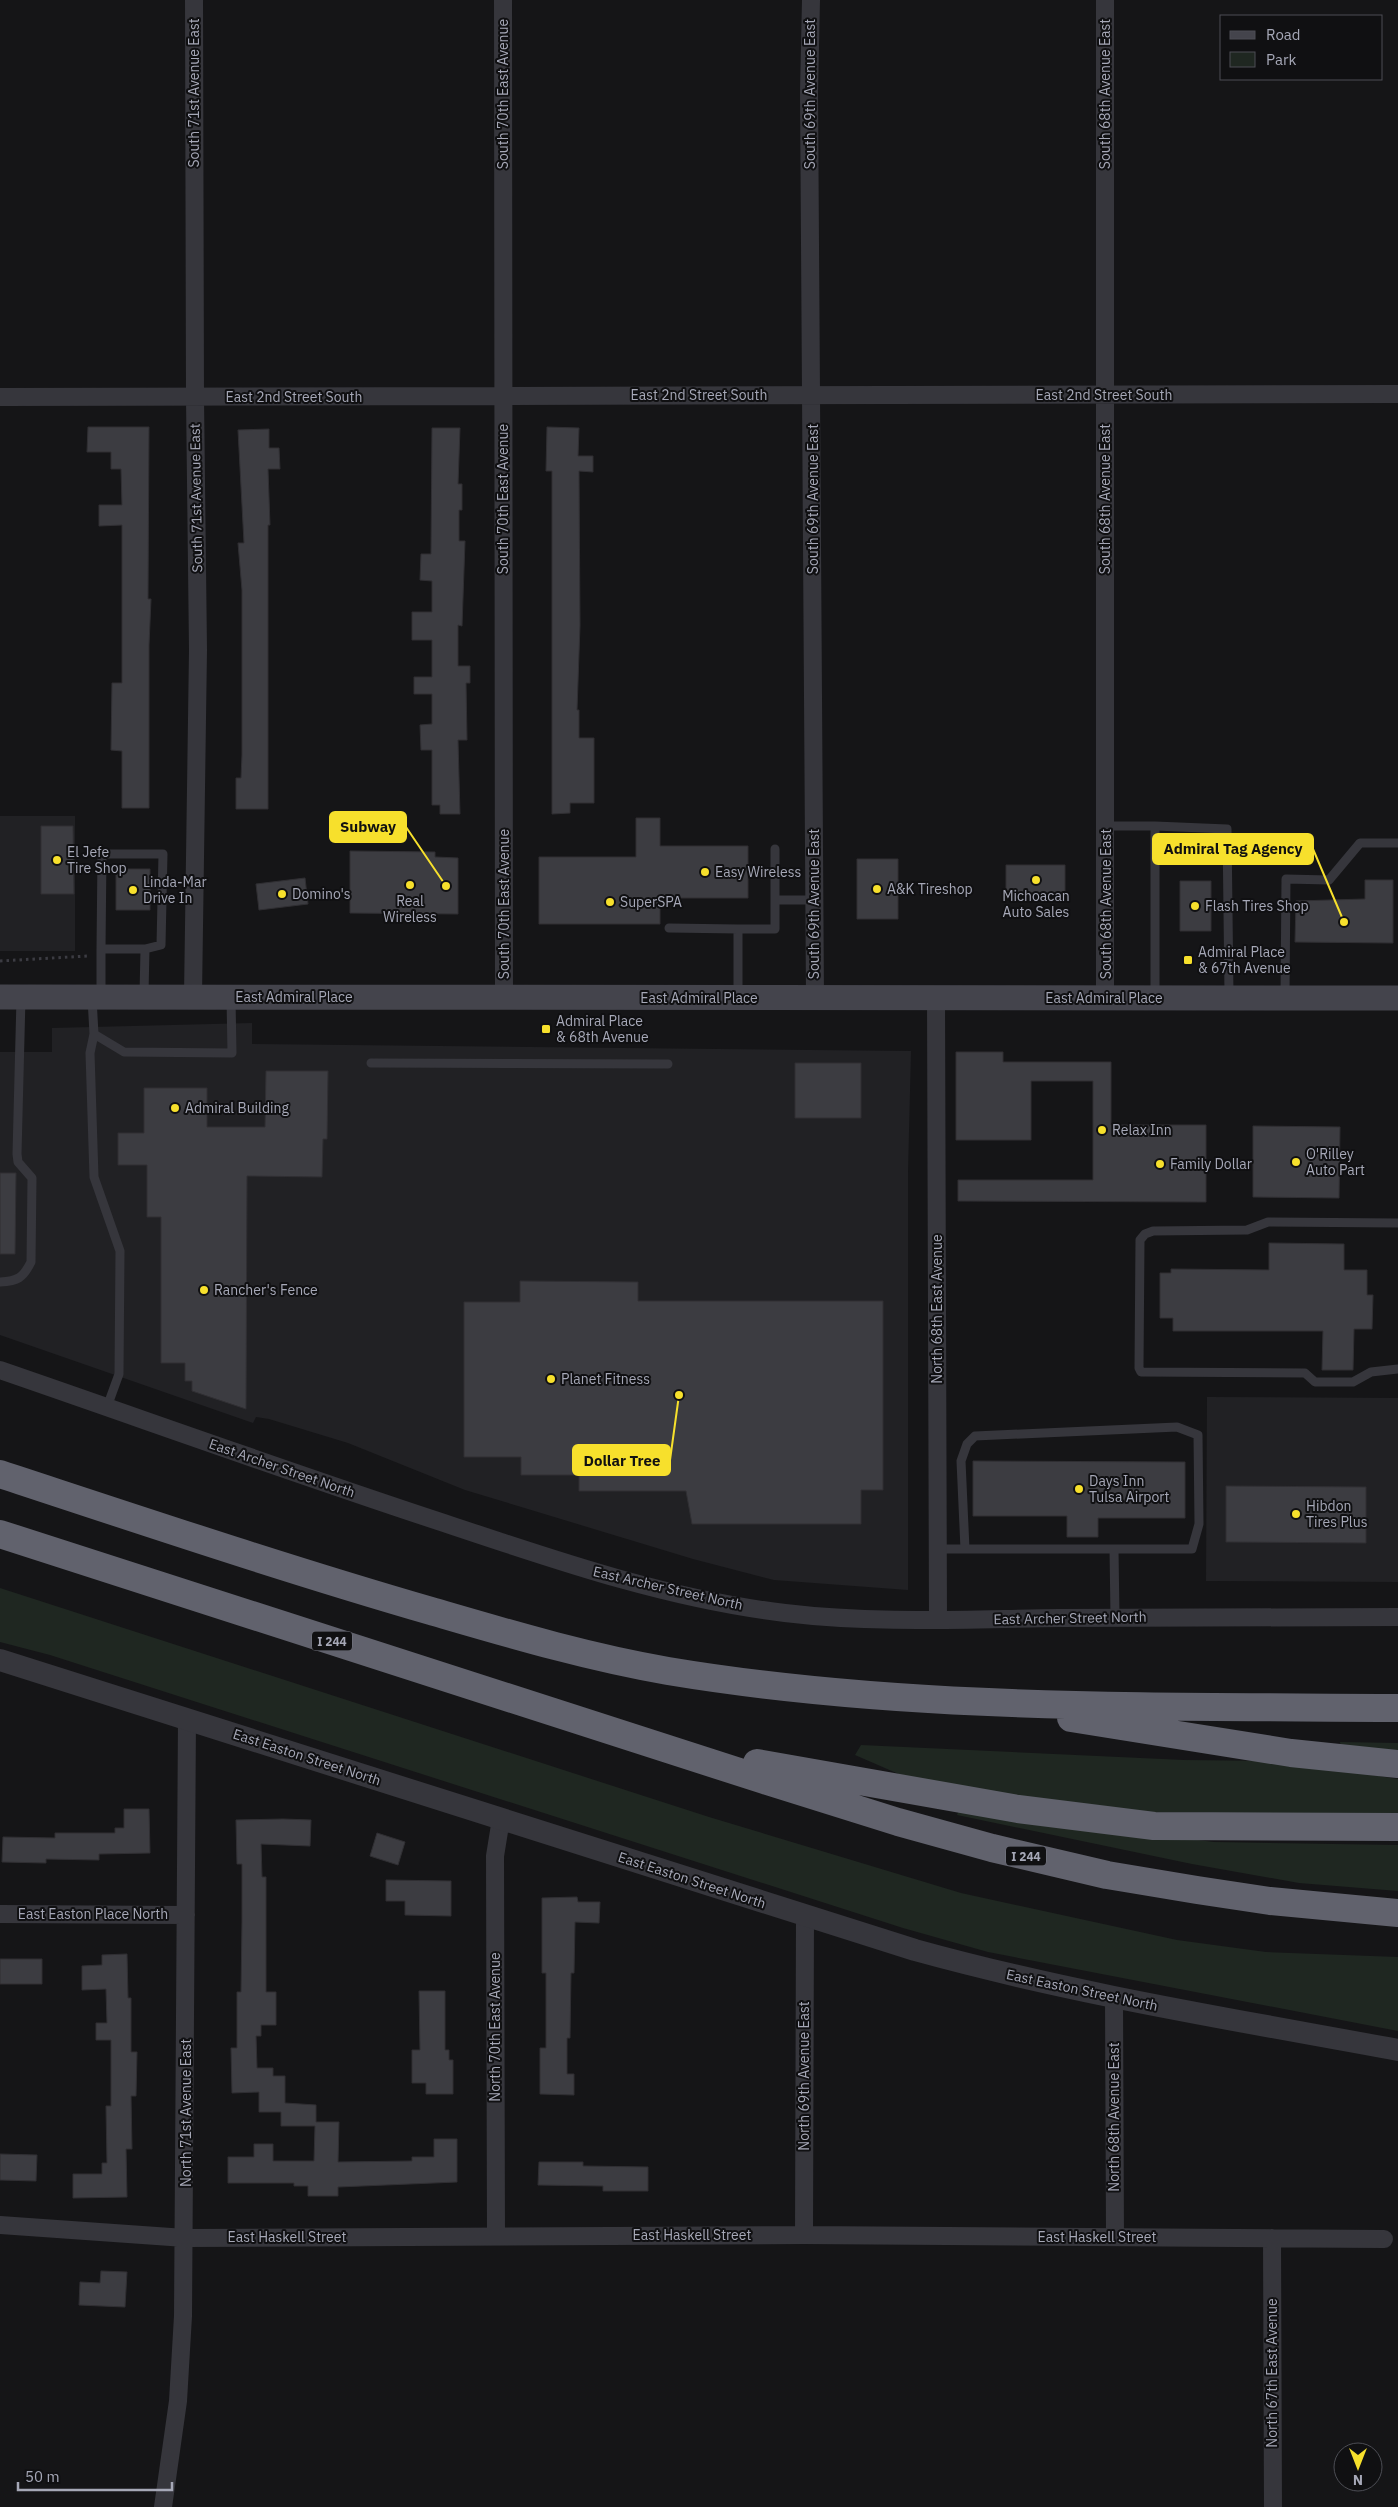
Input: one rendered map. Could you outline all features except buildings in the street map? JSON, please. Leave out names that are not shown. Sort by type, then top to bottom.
[{"type":"highway","points":[[0,1474],[330,1582],[577,1653],[669,1671],[808,1689],[966,1701],[1398,1708]]},
{"type":"highway","name":"I 244","points":[[0,1534],[898,1822],[1106,1875],[1270,1901],[1398,1913]]},
{"type":"highway","points":[[966,1701],[1291,1753],[1398,1764]]},
{"type":"highway","points":[[664,1748],[911,1789],[1018,1809],[1154,1826],[1398,1827]]},
{"type":"main road","name":"East Admiral Place","points":[[10,997],[1398,998]]},
{"type":"street","name":"South 71st Avenue East","points":[[193,996],[198,650],[194,0]]},
{"type":"street","name":"South 70th East Avenue","points":[[503,0],[504,998]]},
{"type":"street","name":"South 69th Avenue East","points":[[811,0],[809,92],[815,998]]},
{"type":"street","name":"South 68th Avenue East","points":[[1105,0],[1105,998]]},
{"type":"street","name":"East 2nd Street South","points":[[0,398],[503,395],[1398,394]]},
{"type":"street","name":"North 68th East Avenue","points":[[936,998],[938,1620]]},
{"type":"street","name":"East Archer Street North","points":[[0,1370],[371,1499],[628,1582],[686,1596],[786,1613],[938,1620],[1115,1617],[1398,1617]]},
{"type":"street","name":"East Easton Street North","points":[[0,1660],[805,1916],[972,1965],[1114,1998],[1398,2050]]},
{"type":"street","name":"North 71st Avenue East","points":[[163,2507],[178,2401],[184,2316],[186,1718]]},
{"type":"street","name":"North 70th East Avenue","points":[[496,2235],[495,1856],[501,1819]]},
{"type":"street","name":"East Easton Place North","points":[[0,1914],[186,1915]]},
{"type":"street","name":"North 69th Avenue East","points":[[804,2235],[805,1916]]},
{"type":"street","name":"North 68th Avenue East","points":[[1114,1998],[1115,2237]]},
{"type":"street","name":"East Haskell Street","points":[[0,2225],[185,2238],[804,2235],[1384,2239]]},
{"type":"street","name":"North 67th East Avenue","points":[[1272,2238],[1273,2507]]},
{"type":"lane","points":[[1106,826],[1227,829],[1229,998]]},
{"type":"lane","points":[[1155,826],[1155,998]]},
{"type":"lane","points":[[1285,998],[1286,879],[1329,880],[1360,843],[1398,843]]},
{"type":"lane","points":[[669,928],[775,929],[775,849]]},
{"type":"lane","points":[[101,952],[161,945],[163,854],[102,854],[101,952],[94,1034],[90,1053],[94,1177],[120,1251],[119,1374],[107,1407]]},
{"type":"lane","points":[[775,900],[814,900]]},
{"type":"lane","points":[[738,929],[738,998]]},
{"type":"lane","points":[[144,997],[145,948]]},
{"type":"lane","points":[[0,1282],[12,1282],[25,1274],[31,1262],[32,1178],[18,1162],[17,1154],[10,997]]},
{"type":"lane","points":[[94,1034],[124,1052],[232,1053],[231,997]]},
{"type":"lane","points":[[371,1063],[668,1064]]},
{"type":"lane","points":[[1398,1223],[1268,1222],[1247,1230],[1153,1231],[1144,1234],[1140,1240],[1139,1368],[1141,1372],[1305,1373],[1315,1382],[1354,1382],[1371,1372],[1398,1369]]},
{"type":"lane","points":[[938,1549],[965,1549],[1114,1549],[1192,1549],[1200,1524],[1198,1435],[1177,1426],[975,1436],[967,1444],[961,1461],[965,1549]]},
{"type":"lane","points":[[1114,1549],[1115,1617]]},
{"type":"path","points":[[0,961],[101,952]]},
{"type":"shaded area","points":[[0,816],[75,816],[75,951],[0,951]]},
{"type":"shaded area","points":[[252,1023],[252,1044],[911,1051],[908,1172],[908,1590],[774,1580],[693,1559],[465,1490],[348,1443],[269,1419],[256,1417],[253,1423],[0,1335],[0,1052],[52,1052],[52,1028]]},
{"type":"shaded area","name":"Hibdon Tires Plus","points":[[1207,1397],[1398,1398],[1398,1582],[1206,1581]]},
{"type":"green space","points":[[0,1588],[709,1817],[961,1893],[1177,1940],[1266,1952],[1398,1957],[1398,2031],[988,1952],[903,1928],[50,1655],[0,1642]]},
{"type":"green space","points":[[1340,1742],[1398,1743],[1398,1756],[1341,1750]]},
{"type":"green space","points":[[861,1745],[1184,1760],[1284,1761],[1398,1779],[1398,1819],[1157,1814],[1054,1804],[901,1775],[855,1755]]},
{"type":"green space","points":[[959,1810],[1214,1842],[1398,1845],[1398,1891],[1299,1883],[1192,1864],[957,1815]]},
{"type":"place","name":"El Jefe Tire Shop","points":[[57,860]]},
{"type":"place","name":"Easy Wireless","points":[[705,872]]},
{"type":"place","name":"Michoacan Auto Sales","points":[[1036,880]]},
{"type":"place","name":"Real Wireless","points":[[410,885]]},
{"type":"place","name":"Subway","points":[[446,886]]},
{"type":"place","name":"A&K Tireshop","points":[[877,889]]},
{"type":"place","name":"Linda-Mar Drive In","points":[[133,890]]},
{"type":"place","name":"Domino's","points":[[282,894]]},
{"type":"place","name":"SuperSPA","points":[[610,902]]},
{"type":"place","name":"Flash Tires Shop","points":[[1195,906]]},
{"type":"place","name":"Admiral Tag Agency","points":[[1344,922]]},
{"type":"place","name":"Admiral Place & 67th Avenue","points":[[1188,960]]},
{"type":"place","name":"Admiral Place & 68th Avenue","points":[[546,1029]]},
{"type":"place","name":"Admiral Building","points":[[175,1108]]},
{"type":"place","name":"Relax Inn","points":[[1102,1130]]},
{"type":"place","name":"O'Rilley Auto Part","points":[[1296,1162]]},
{"type":"place","name":"Family Dollar","points":[[1160,1164]]},
{"type":"place","name":"Rancher's Fence","points":[[204,1290]]},
{"type":"place","name":"Planet Fitness","points":[[551,1379]]},
{"type":"place","name":"Dollar Tree","points":[[679,1395]]},
{"type":"place","name":"Days Inn Tulsa Airport","points":[[1079,1489]]},
{"type":"place","name":"Hibdon Tires Plus","points":[[1296,1514]]}]
